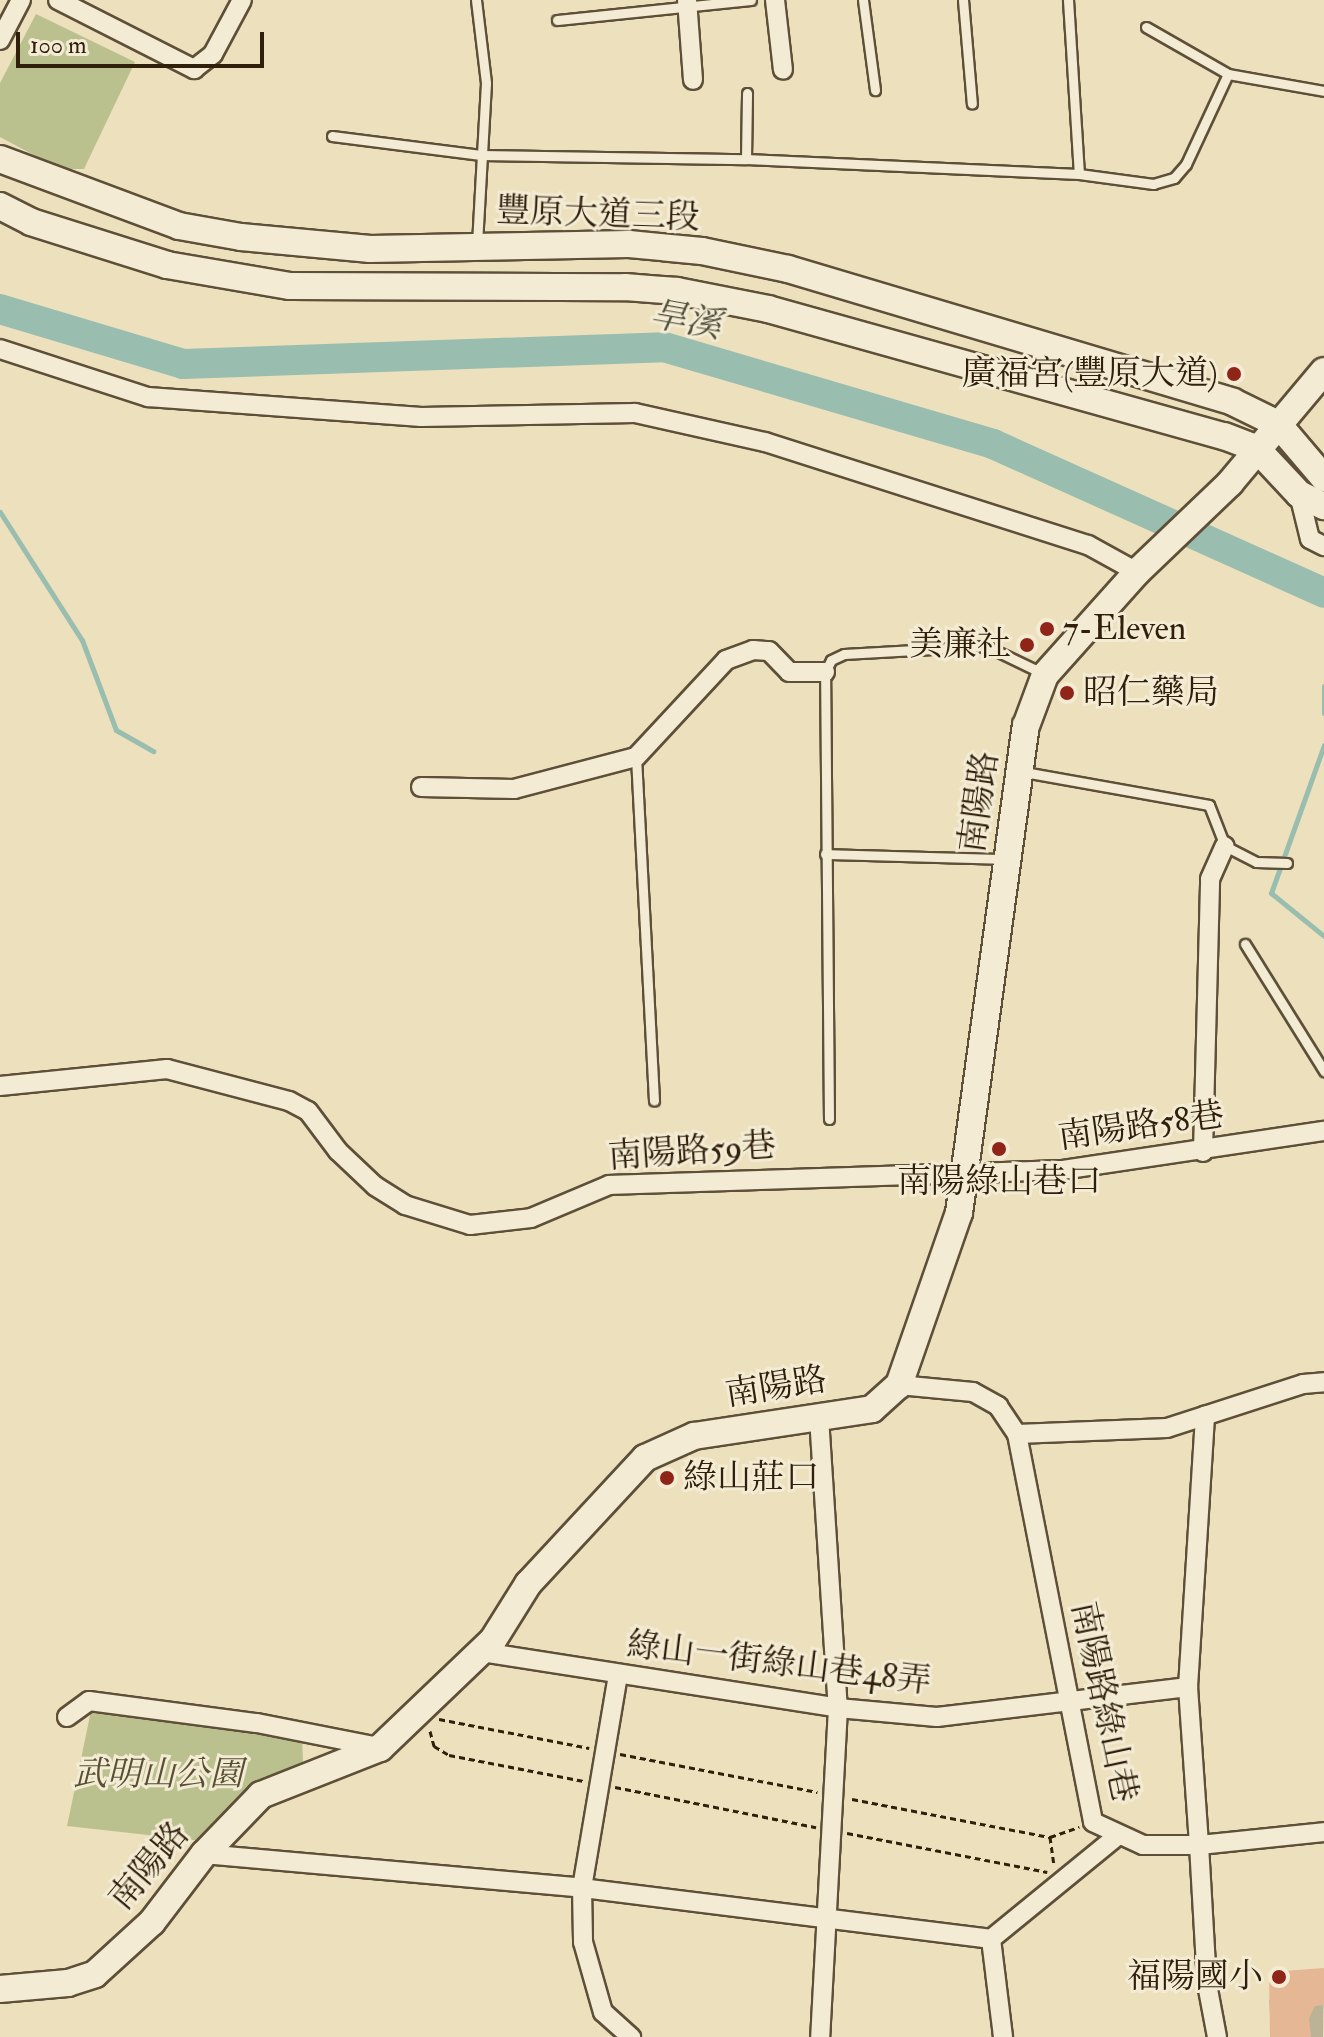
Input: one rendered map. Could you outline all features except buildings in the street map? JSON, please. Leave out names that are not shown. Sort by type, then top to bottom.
[{"type":"street","points":[[0,40],[21,0]]},
{"type":"street","points":[[58,0],[194,69],[213,54],[242,0]]},
{"type":"street","points":[[775,0],[783,70]]},
{"type":"street","points":[[687,3],[693,80]]},
{"type":"street","name":"豐原大道三段","points":[[0,159],[179,226],[370,249],[629,244],[702,251],[788,269],[1233,402],[1278,424]]},
{"type":"street","points":[[0,206],[31,222],[167,265],[290,286],[677,291],[768,309],[1256,448],[1299,494],[1324,506]]},
{"type":"street","points":[[0,349],[148,397],[421,417],[635,413],[765,442],[1088,545],[1141,568]]},
{"type":"street","points":[[1256,448],[1324,371]]},
{"type":"street","points":[[1278,424],[1324,478]]},
{"type":"street","name":"南陽路","points":[[0,1989],[68,1983],[95,1974],[152,1922],[204,1854],[261,1795],[380,1748],[482,1652],[528,1584],[645,1458],[694,1436],[872,1409],[899,1385],[946,1257],[965,1176],[1026,726],[1045,675],[1141,568],[1230,483],[1256,448]]},
{"type":"street","points":[[1299,494],[1310,539],[1324,546]]},
{"type":"street","points":[[421,787],[514,789],[636,757],[726,660],[753,650],[769,651],[789,672],[825,672]]},
{"type":"street","points":[[1203,1152],[1210,879],[1225,846]]},
{"type":"street","name":"南陽路59巷","points":[[0,1086],[186,1071],[308,1111],[338,1151],[375,1186],[405,1205],[470,1225],[531,1218],[609,1185],[784,1176],[965,1176]]},
{"type":"street","name":"南陽路58巷","points":[[965,1176],[1203,1152],[1324,1131]]},
{"type":"street","points":[[1017,1434],[1167,1428],[1324,1382]]},
{"type":"street","name":"南陽路綠山巷","points":[[899,1385],[973,1392],[998,1406],[1017,1434],[1093,1822],[1116,1837],[1143,1845],[1199,1845],[1324,1832]]},
{"type":"street","points":[[1205,1416],[1188,1687],[1207,1984],[1217,2037]]},
{"type":"street","points":[[819,1417],[838,1708],[820,2037]]},
{"type":"street","name":"綠山一街綠山巷48弄","points":[[482,1652],[838,1708],[937,1717],[1188,1687]]},
{"type":"street","points":[[618,1675],[582,1888],[583,1942],[603,2012],[631,2037]]},
{"type":"street","points":[[67,1717],[89,1701],[257,1723],[380,1748]]},
{"type":"street","points":[[204,1854],[582,1888],[991,1939],[1116,1837]]},
{"type":"street","points":[[991,1939],[1003,2037]]},
{"type":"lane","points":[[476,0],[486,83],[477,247]]},
{"type":"lane","points":[[597,0],[598,13]]},
{"type":"lane","points":[[557,20],[687,3],[751,0]]},
{"type":"lane","points":[[863,0],[875,90]]},
{"type":"lane","points":[[963,0],[972,104]]},
{"type":"lane","points":[[1068,0],[1079,174]]},
{"type":"lane","points":[[1146,27],[1228,74],[1324,91]]},
{"type":"lane","points":[[332,136],[481,155],[746,159],[1079,174],[1153,184],[1174,178],[1186,164],[1228,74]]},
{"type":"lane","points":[[746,159],[747,93]]},
{"type":"lane","points":[[829,1119],[825,672],[831,660],[844,654],[986,646],[1045,675]]},
{"type":"lane","points":[[636,757],[654,1101]]},
{"type":"lane","points":[[1021,771],[1209,805],[1225,846],[1256,862],[1287,863]]},
{"type":"lane","points":[[825,854],[1007,859]]},
{"type":"lane","points":[[1245,944],[1324,1071]]},
{"type":"path","points":[[588,1782],[449,1755],[434,1746],[428,1733],[439,1719],[596,1749]]},
{"type":"path","points":[[611,1752],[831,1795]]},
{"type":"path","points":[[603,1785],[819,1827]]},
{"type":"path","points":[[846,1798],[1050,1837],[1093,1822]]},
{"type":"path","points":[[835,1830],[1050,1873],[1050,1837]]},
{"type":"green space","points":[[36,14],[135,62],[84,169],[60,169],[0,137],[0,83]]},
{"type":"green space","name":"武明山公園","points":[[92,1706],[302,1733],[303,1763],[266,1780],[202,1841],[67,1826]]},
{"type":"waterway","name":"旱溪","points":[[0,309],[183,364],[664,347],[993,444],[1324,593]]},
{"type":"waterway","points":[[0,512],[82,640],[116,730],[153,751]]},
{"type":"waterway","points":[[1324,686],[1324,713]]},
{"type":"waterway","points":[[1324,745],[1271,893],[1324,936]]},
{"type":"place","name":"廣福宮(豐原大道)","points":[[1234,374]]},
{"type":"place","name":"7-Eleven","points":[[1047,629]]},
{"type":"place","name":"美廉社","points":[[1027,645]]},
{"type":"place","name":"昭仁藥局","points":[[1067,693]]},
{"type":"place","name":"南陽綠山巷口","points":[[999,1149]]},
{"type":"place","name":"綠山莊口","points":[[667,1478]]},
{"type":"place","name":"福陽國小","points":[[1279,1977]]}]
